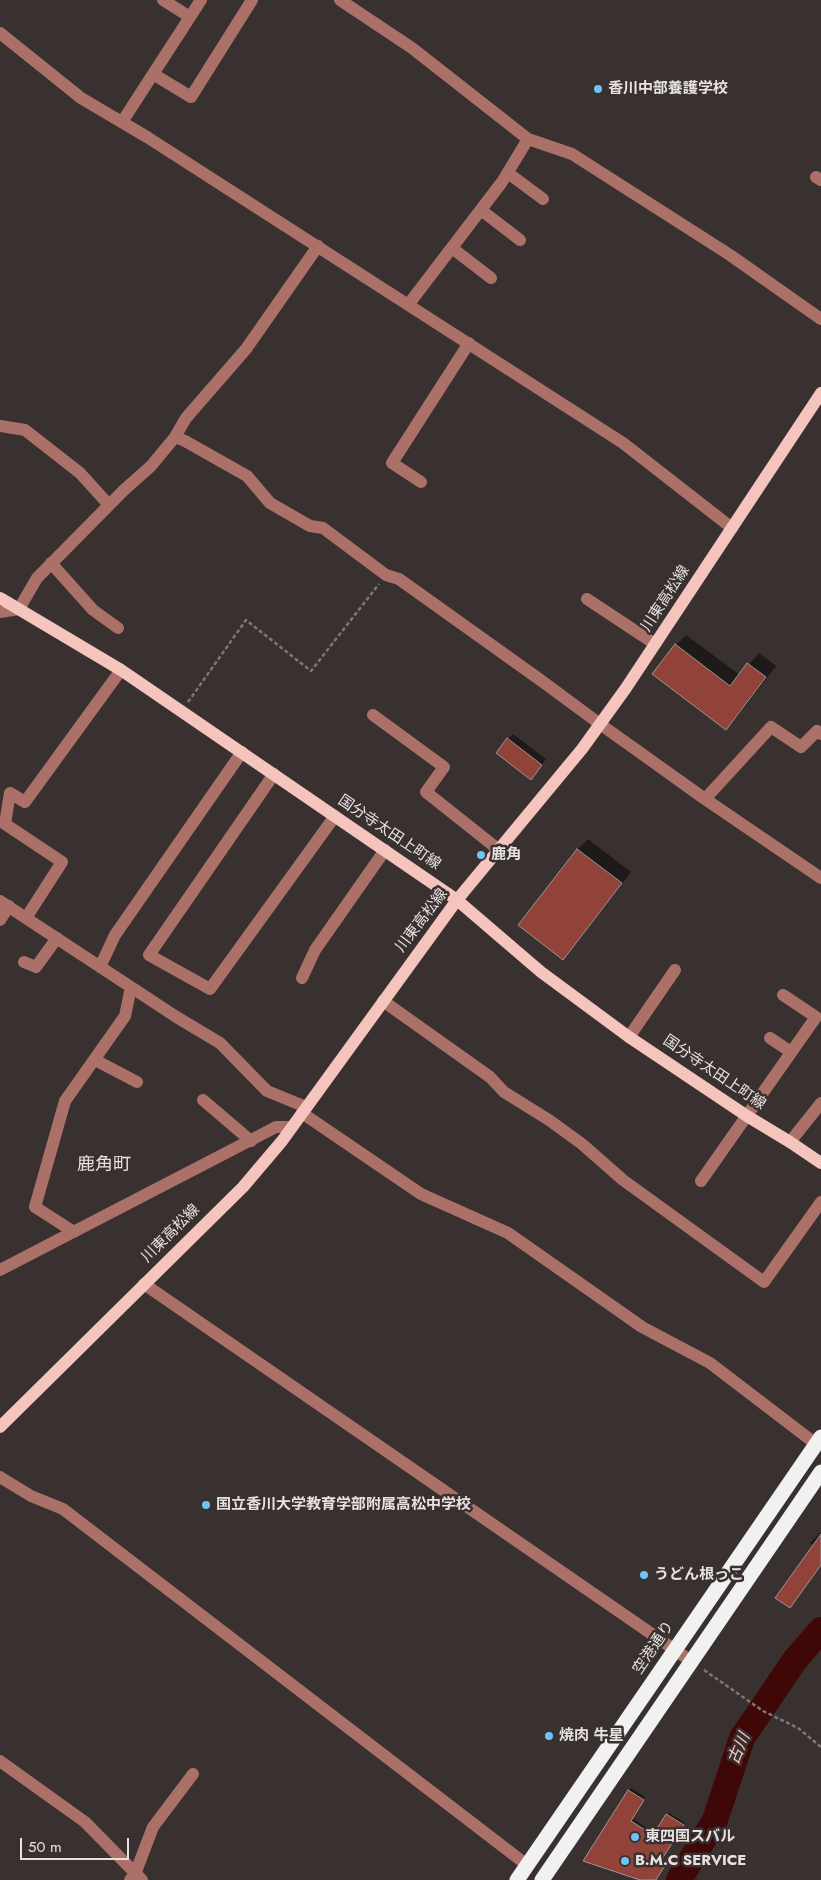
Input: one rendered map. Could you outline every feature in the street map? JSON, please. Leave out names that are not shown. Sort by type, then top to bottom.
[{"type":"highway","name":"空港通り","points":[[517,1880],[819,1440]]},
{"type":"highway","points":[[542,1880],[821,1472]]},
{"type":"main road","name":"川東高松線","points":[[0,1427],[243,1187],[292,1127],[457,900],[582,749],[655,644],[821,393]]},
{"type":"main road","name":"国分寺太田上町線","points":[[0,598],[121,670],[385,850],[457,900],[541,972],[629,1037],[821,1163]]},
{"type":"street","points":[[164,0],[190,17]]},
{"type":"street","points":[[122,122],[201,0]]},
{"type":"street","points":[[153,74],[191,97],[252,0]]},
{"type":"street","points":[[340,0],[412,48],[528,139],[572,154],[730,255],[821,319]]},
{"type":"street","points":[[0,33],[81,98],[318,246],[623,442],[732,528]]},
{"type":"street","points":[[408,305],[482,210],[508,173],[528,139]]},
{"type":"street","points":[[508,173],[544,199]]},
{"type":"street","points":[[482,210],[520,240]]},
{"type":"street","points":[[0,612],[19,609],[38,578],[109,504],[151,466],[175,438],[186,418],[246,349],[318,246]]},
{"type":"street","points":[[452,248],[491,278]]},
{"type":"street","points":[[421,482],[392,463],[469,343]]},
{"type":"street","points":[[0,426],[25,430],[80,473],[109,504]]},
{"type":"street","points":[[175,438],[185,441],[246,476],[270,503],[310,526],[323,528],[386,575],[399,579],[705,799],[821,878]]},
{"type":"street","points":[[51,564],[94,610],[118,628]]},
{"type":"street","points":[[587,599],[655,644]]},
{"type":"street","points":[[26,918],[62,862],[6,824],[10,794],[25,802],[121,670]]},
{"type":"street","points":[[373,715],[444,767],[426,792],[499,850]]},
{"type":"street","points":[[705,799],[771,727],[801,748],[817,731],[821,734]]},
{"type":"street","points":[[100,967],[115,935],[242,752]]},
{"type":"street","points":[[274,774],[149,955],[210,989],[335,816]]},
{"type":"street","points":[[302,978],[315,950],[385,850]]},
{"type":"street","points":[[0,920],[4,904],[220,1043],[267,1091],[304,1110],[421,1194],[508,1233],[642,1327],[710,1363],[819,1440]]},
{"type":"street","points":[[24,962],[36,967],[57,938]]},
{"type":"street","points":[[629,1037],[675,970]]},
{"type":"street","points":[[74,1232],[35,1207],[65,1101],[125,1016],[131,987]]},
{"type":"street","points":[[701,1181],[816,1017],[784,995]]},
{"type":"street","points":[[383,1001],[490,1078],[504,1092],[549,1120],[582,1144],[623,1180],[764,1282],[821,1202]]},
{"type":"street","points":[[770,1038],[791,1052]]},
{"type":"street","points":[[95,1060],[136,1082]]},
{"type":"street","points":[[204,1100],[251,1141]]},
{"type":"street","points":[[790,1142],[821,1102]]},
{"type":"street","points":[[0,1270],[276,1128],[292,1127]]},
{"type":"street","points":[[144,1284],[691,1661]]},
{"type":"street","points":[[0,1477],[31,1496],[63,1509],[527,1865]]},
{"type":"street","points":[[0,1761],[86,1822],[136,1878],[153,1827],[193,1774]]},
{"type":"path","points":[[182,711],[246,620],[312,671],[386,575]]},
{"type":"path","points":[[691,1661],[758,1708],[798,1728],[821,1747]]},
{"type":"building","points":[[675,644],[730,686],[747,663],[766,677],[726,730],[652,674]]},
{"type":"building","points":[[507,738],[542,765],[531,780],[496,753]]},
{"type":"building","points":[[577,849],[622,883],[563,960],[518,925]]},
{"type":"building","points":[[821,1534],[821,1565],[790,1608],[775,1598]]},
{"type":"building","points":[[628,1790],[644,1800],[631,1821],[653,1835],[666,1814],[684,1825],[660,1862],[666,1864],[656,1880],[640,1880],[583,1861]]},
{"type":"waterway","name":"古川","points":[[679,1880],[715,1820],[742,1738],[795,1660],[821,1630]]},
{"type":"place","name":"香川中部養護学校","points":[[598,89]]},
{"type":"place","name":"鹿角","points":[[481,855]]},
{"type":"place","name":"国立香川大学教育学部附属高松中学校","points":[[206,1505]]},
{"type":"place","name":"うどん根っこ","points":[[644,1575]]},
{"type":"place","name":"焼肉 牛星","points":[[549,1736]]},
{"type":"place","name":"東四国スバル","points":[[635,1837]]},
{"type":"place","name":"B.M.C SERVICE","points":[[625,1861]]},
{"type":"district","name":"鹿角町","points":[[104,1166]]}]
